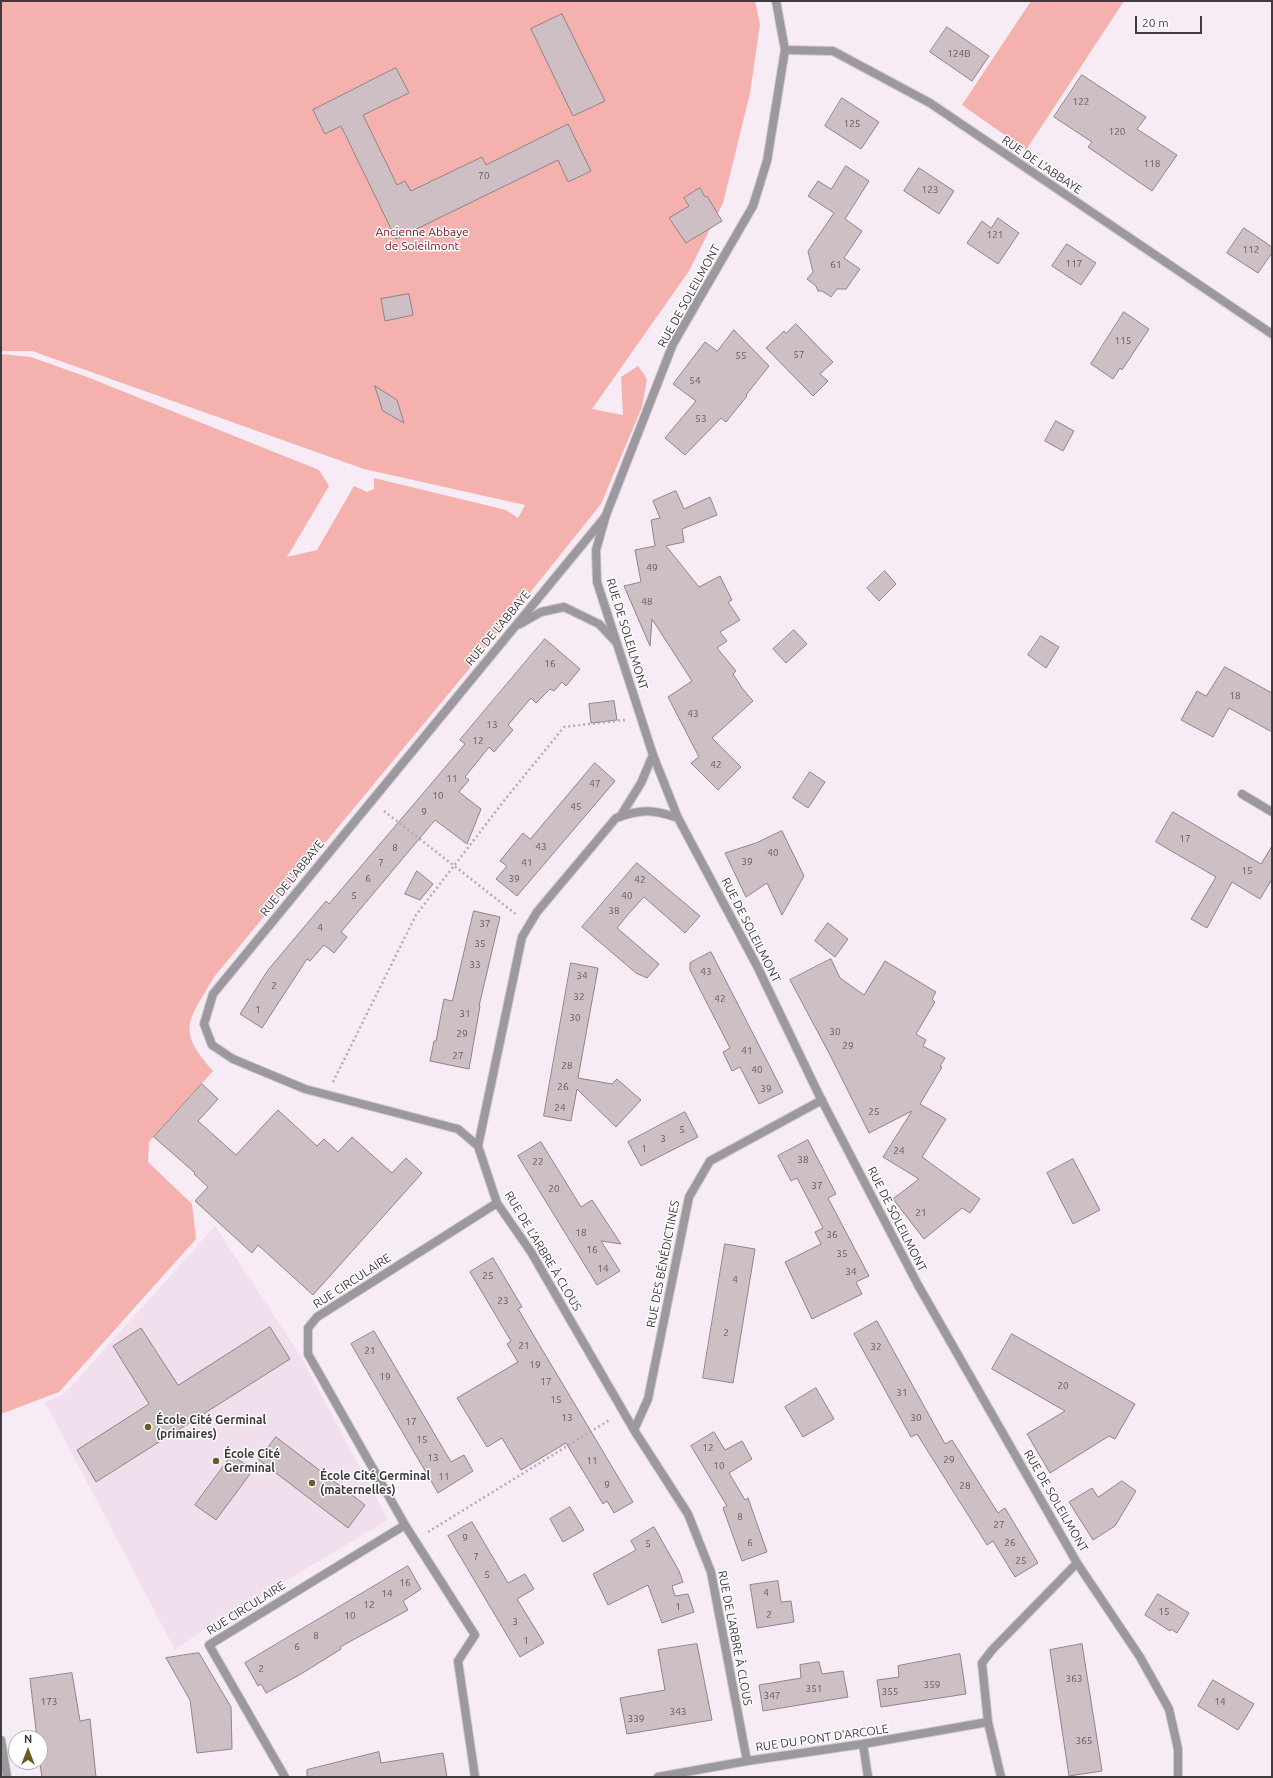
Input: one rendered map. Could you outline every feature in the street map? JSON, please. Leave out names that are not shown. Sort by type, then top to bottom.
[{"type":"street","points":[[776,1],[786,50]]},
{"type":"street","name":"RUE DE L'ABBAYE","points":[[786,50],[833,51],[930,103],[1272,334]]},
{"type":"street","name":"RUE DE SOLEILMONT","points":[[786,50],[767,161],[753,206],[673,344],[606,515],[596,550],[597,582],[641,718],[678,818],[757,966],[822,1100],[918,1285],[1077,1563],[1140,1658],[1169,1709],[1178,1749],[1178,1777]]},
{"type":"street","name":"RUE DE L'ABBAYE","points":[[478,1146],[458,1129],[305,1089],[232,1059],[212,1045],[204,1024],[213,994],[606,515]]},
{"type":"street","points":[[514,628],[541,612],[564,607],[599,624],[616,642]]},
{"type":"street","points":[[620,817],[641,783],[654,754]]},
{"type":"street","points":[[1242,794],[1272,812]]},
{"type":"street","points":[[478,1146],[522,937],[534,917],[616,818],[633,812],[659,811],[678,818]]},
{"type":"street","name":"RUE DES BÉNÉDICTINES","points":[[634,1430],[648,1399],[689,1197],[710,1161],[822,1100]]},
{"type":"street","name":"RUE DE L'ARBRE À CLOUS","points":[[478,1146],[498,1203],[531,1252],[623,1412],[688,1514],[711,1572],[747,1761]]},
{"type":"street","name":"RUE CIRCULAIRE","points":[[475,1777],[458,1661],[475,1635],[405,1525],[308,1354],[308,1328],[317,1317],[498,1203]]},
{"type":"street","name":"RUE CIRCULAIRE","points":[[285,1777],[209,1645],[405,1525]]},
{"type":"street","points":[[1001,1777],[988,1722],[982,1663],[992,1650],[1077,1563]]},
{"type":"street","name":"RUE DU PONT D'ARCOLE","points":[[658,1777],[988,1722]]},
{"type":"street","points":[[1,1740],[7,1777]]},
{"type":"street","points":[[863,1744],[868,1777]]},
{"type":"path","points":[[326,1095],[416,915],[453,865],[564,727],[641,718]]},
{"type":"path","points":[[371,801],[518,916],[534,917]]},
{"type":"path","points":[[415,1540],[623,1412]]},
{"type":"shaded area","name":"École Cité Germinal","points":[[215,1226],[300,1355],[388,1520],[197,1634],[175,1650],[45,1402],[64,1394]]},
{"type":"green space","name":"Ancienne Abbaye de Soleilmont","points":[[1,1],[755,1],[760,24],[750,93],[723,203],[689,271],[592,409],[623,415],[621,377],[638,366],[647,379],[642,407],[601,504],[469,669],[214,977],[198,1004],[190,1024],[190,1034],[201,1056],[213,1071],[149,1142],[148,1162],[192,1204],[196,1239],[59,1392],[1,1414],[1,354],[31,357],[87,377],[319,470],[329,486],[287,557],[317,550],[354,486],[367,492],[374,489],[374,478],[506,510],[518,518],[525,505],[364,469],[32,351],[1,351]]},
{"type":"green space","points":[[1031,1],[1124,1],[1026,150],[962,105]]},
{"type":"building","points":[[562,14],[605,101],[573,116],[531,29]]},
{"type":"building","points":[[947,27],[989,56],[972,81],[930,52]]},
{"type":"building","points":[[396,68],[409,93],[363,115],[397,185],[405,181],[411,191],[482,157],[486,165],[568,124],[591,171],[568,182],[558,160],[396,239],[341,126],[325,134],[313,110]]},
{"type":"building","points":[[1082,75],[1146,117],[1137,129],[1177,155],[1152,191],[1088,147],[1092,142],[1054,117]]},
{"type":"building","points":[[842,98],[879,122],[861,149],[825,126]]},
{"type":"building","points":[[846,166],[869,181],[845,219],[862,231],[844,258],[860,269],[846,289],[837,289],[831,297],[822,291],[818,291],[816,286],[807,279],[813,272],[808,251],[834,213],[808,196],[818,181],[831,189]]},
{"type":"building","points":[[919,168],[954,191],[939,214],[904,191]]},
{"type":"building","points":[[700,188],[705,197],[707,196],[722,221],[686,243],[669,218],[689,206],[684,198]]},
{"type":"building","points":[[998,218],[1019,233],[998,264],[967,243],[982,221],[991,228]]},
{"type":"building","points":[[1244,228],[1272,247],[1272,253],[1258,273],[1227,253]]},
{"type":"building","points":[[1067,244],[1096,263],[1081,285],[1052,266]]},
{"type":"building","points":[[409,294],[413,315],[385,321],[381,299]]},
{"type":"building","points":[[1124,312],[1149,329],[1122,370],[1120,368],[1113,379],[1091,364]]},
{"type":"building","points":[[796,324],[833,362],[820,374],[828,381],[813,396],[766,348],[784,331],[786,333]]},
{"type":"building","points":[[734,330],[769,366],[726,422],[721,418],[685,455],[665,438],[696,401],[673,384],[705,342],[717,351]]},
{"type":"building","points":[[375,386],[397,400],[404,423],[383,411]]},
{"type":"building","points":[[1056,421],[1074,431],[1063,451],[1045,441]]},
{"type":"building","points":[[676,491],[684,509],[710,497],[717,515],[682,529],[684,542],[666,546],[699,587],[720,576],[732,600],[728,602],[740,620],[720,632],[727,641],[717,648],[736,671],[733,674],[753,701],[712,738],[741,767],[718,790],[691,763],[699,757],[668,697],[692,681],[652,619],[650,646],[624,586],[641,582],[635,550],[655,546],[651,520],[660,518],[653,501]]},
{"type":"building","points":[[885,571],[896,584],[879,601],[867,588]]},
{"type":"building","points":[[794,630],[807,644],[786,663],[773,649]]},
{"type":"building","points":[[1041,636],[1059,647],[1046,668],[1028,655]]},
{"type":"building","points":[[545,639],[580,669],[566,686],[562,682],[554,691],[550,689],[536,703],[531,698],[508,725],[513,730],[494,752],[489,747],[465,777],[469,780],[459,792],[481,809],[467,844],[435,820],[341,932],[347,937],[334,953],[324,945],[310,961],[307,959],[262,1028],[240,1014],[268,970],[326,901],[329,904],[465,744],[460,740]]},
{"type":"building","points":[[1225,667],[1272,693],[1272,732],[1229,708],[1213,737],[1181,720],[1197,691],[1206,696]]},
{"type":"building","points":[[614,701],[617,720],[591,723],[589,704]]},
{"type":"building","points":[[595,763],[615,781],[517,896],[496,879],[507,866],[500,861],[523,833],[530,839]]},
{"type":"building","points":[[810,772],[825,782],[808,808],[793,798]]},
{"type":"building","points":[[1173,812],[1261,864],[1272,846],[1272,879],[1260,899],[1232,882],[1207,928],[1191,919],[1216,877],[1156,842]]},
{"type":"building","points":[[782,831],[804,876],[782,915],[767,883],[746,897],[725,853],[756,843]]},
{"type":"building","points":[[637,863],[700,916],[685,933],[644,897],[630,912],[617,928],[659,964],[647,978],[636,973],[582,927]]},
{"type":"building","points":[[417,871],[433,884],[420,900],[405,894]]},
{"type":"building","points":[[474,911],[500,917],[479,1006],[469,1069],[430,1061],[434,1041],[436,1041],[444,999],[452,1001]]},
{"type":"building","points":[[828,923],[848,939],[835,957],[815,941]]},
{"type":"building","points":[[711,952],[783,1092],[759,1104],[740,1067],[732,1071],[723,1052],[730,1048],[690,970],[690,963]]},
{"type":"building","points":[[831,959],[840,978],[864,995],[885,961],[936,992],[932,999],[935,1002],[916,1034],[926,1040],[923,1046],[945,1058],[940,1066],[942,1067],[920,1104],[946,1119],[922,1157],[980,1199],[970,1213],[962,1208],[924,1239],[893,1199],[919,1179],[883,1157],[912,1111],[869,1133],[790,980]]},
{"type":"building","points":[[571,963],[598,968],[578,1078],[612,1084],[617,1079],[641,1100],[616,1127],[577,1089],[571,1121],[544,1116]]},
{"type":"building","points":[[202,1084],[218,1099],[198,1121],[236,1155],[278,1110],[317,1146],[324,1139],[338,1152],[352,1137],[392,1173],[406,1158],[422,1173],[313,1295],[258,1245],[252,1253],[195,1201],[208,1187],[194,1174],[195,1173],[154,1137]]},
{"type":"building","points":[[685,1112],[698,1137],[641,1166],[628,1142]]},
{"type":"building","points":[[808,1140],[836,1194],[828,1198],[869,1276],[856,1282],[862,1294],[812,1319],[785,1262],[821,1244],[815,1232],[823,1228],[797,1178],[791,1181],[778,1156]]},
{"type":"building","points":[[541,1142],[581,1207],[592,1200],[621,1244],[601,1241],[620,1271],[597,1285],[518,1156]]},
{"type":"building","points":[[1073,1159],[1100,1210],[1073,1224],[1047,1173]]},
{"type":"building","points":[[725,1244],[755,1249],[733,1383],[703,1378]]},
{"type":"building","points":[[493,1258],[522,1307],[518,1309],[633,1502],[614,1513],[607,1501],[603,1504],[566,1443],[521,1470],[502,1438],[487,1447],[457,1398],[518,1362],[507,1344],[511,1341],[470,1272]]},
{"type":"building","points":[[877,1321],[945,1444],[952,1440],[998,1513],[1005,1508],[1038,1563],[1015,1577],[993,1541],[987,1545],[917,1434],[911,1437],[854,1334]]},
{"type":"building","name":"École Cité Germinal (primaires)","points":[[270,1327],[290,1359],[96,1482],[77,1450],[149,1404],[113,1346],[141,1328],[178,1385]]},
{"type":"building","points":[[374,1331],[451,1462],[464,1455],[473,1471],[438,1493],[351,1344]]},
{"type":"building","points":[[1012,1334],[1135,1404],[1115,1439],[1109,1436],[1050,1473],[1027,1434],[1065,1411],[992,1369]]},
{"type":"building","points":[[816,1388],[834,1419],[803,1437],[785,1407]]},
{"type":"building","points":[[714,1432],[725,1450],[742,1441],[752,1459],[729,1473],[745,1500],[748,1498],[767,1552],[742,1561],[723,1508],[727,1506],[691,1446]]},
{"type":"building","name":"École Cité Germinal (maternelles)","points":[[276,1437],[365,1505],[348,1528],[259,1460]]},
{"type":"building","points":[[232,1455],[253,1470],[216,1520],[195,1505]]},
{"type":"building","points":[[1122,1481],[1136,1491],[1115,1526],[1093,1540],[1069,1502],[1092,1488],[1098,1497]]},
{"type":"building","points":[[570,1507],[584,1530],[563,1542],[550,1519]]},
{"type":"building","points":[[472,1522],[508,1583],[525,1574],[534,1589],[517,1599],[544,1643],[520,1657],[448,1536]]},
{"type":"building","points":[[654,1527],[679,1571],[683,1582],[672,1586],[675,1596],[688,1594],[694,1612],[662,1623],[648,1585],[608,1605],[593,1574],[636,1550],[631,1541]]},
{"type":"building","points":[[408,1566],[421,1589],[403,1601],[408,1610],[340,1647],[341,1649],[301,1674],[266,1693],[261,1684],[258,1686],[245,1663]]},
{"type":"building","points":[[778,1581],[781,1602],[791,1601],[794,1622],[757,1628],[750,1585]]},
{"type":"building","points":[[1158,1594],[1189,1613],[1177,1633],[1171,1629],[1170,1631],[1145,1615]]},
{"type":"building","points":[[697,1644],[712,1720],[627,1734],[620,1698],[665,1690],[658,1650]]},
{"type":"building","points":[[1082,1644],[1102,1771],[1069,1776],[1050,1650]]},
{"type":"building","points":[[199,1653],[231,1707],[232,1749],[197,1753],[190,1700],[166,1658]]},
{"type":"building","points":[[960,1654],[966,1694],[881,1707],[877,1680],[899,1677],[898,1666]]},
{"type":"building","points":[[819,1662],[822,1674],[843,1671],[848,1697],[763,1711],[759,1685],[801,1678],[800,1665]]},
{"type":"building","points":[[72,1673],[80,1721],[90,1719],[96,1777],[42,1777],[41,1770],[48,1770],[48,1730],[36,1730],[30,1679]]},
{"type":"building","points":[[1213,1680],[1254,1704],[1238,1730],[1198,1706]]},
{"type":"building","points":[[379,1752],[381,1763],[443,1753],[447,1777],[307,1777],[307,1770]]},
{"type":"place","name":"École Cité Germinal (primaires)","points":[[148,1427]]},
{"type":"place","name":"École Cité Germinal","points":[[216,1461]]},
{"type":"place","name":"École Cité Germinal (maternelles)","points":[[312,1483]]}]
